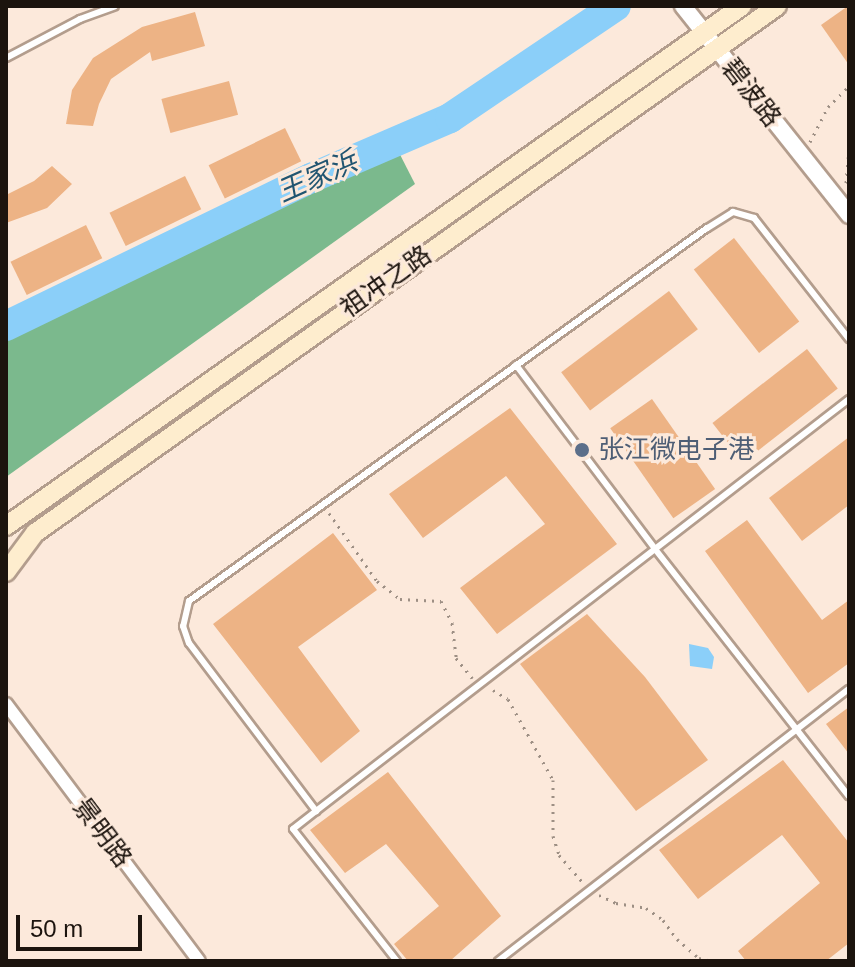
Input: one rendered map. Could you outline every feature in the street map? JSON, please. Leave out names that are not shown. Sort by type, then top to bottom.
[{"type":"main road","name":"祖冲之路","points":[[6,526],[742,6]]},
{"type":"main road","name":"祖冲之路","points":[[6,572],[35,533],[777,6]]},
{"type":"street","name":"碧波路","points":[[683,6],[818,181],[825,183],[849,215]]},
{"type":"street","name":"碧波路","points":[[818,181],[818,188],[849,230]]},
{"type":"street","name":"景明路","points":[[6,704],[199,961]]},
{"type":"lane","points":[[6,58],[80,19],[115,6]]},
{"type":"lane","points":[[316,811],[189,643],[183,626],[189,601],[733,212],[754,218],[849,339]]},
{"type":"lane","points":[[516,365],[655,549],[849,796]]},
{"type":"lane","points":[[397,961],[293,829],[849,399]]},
{"type":"lane","points":[[498,961],[849,689]]},
{"type":"path","points":[[802,160],[828,107],[849,86]]},
{"type":"path","points":[[847,188],[849,150]]},
{"type":"path","points":[[323,504],[377,581],[400,599],[441,601],[452,623],[456,658],[467,675],[508,699],[553,780],[553,836],[559,855],[574,876],[616,903],[646,908],[663,920],[677,939],[699,958],[712,961]]},
{"type":"green space","points":[[389,133],[415,184],[6,477],[6,313]]},
{"type":"water","points":[[689,644],[708,648],[714,657],[712,669],[690,666]]},
{"type":"building","points":[[849,6],[849,65],[821,25]]},
{"type":"building","points":[[195,12],[205,46],[152,61],[150,52],[111,79],[93,126],[66,124],[72,90],[93,58],[142,27]]},
{"type":"building","points":[[229,81],[238,115],[170,133],[161,99]]},
{"type":"building","points":[[285,128],[301,161],[225,199],[209,165]]},
{"type":"building","points":[[52,166],[72,184],[47,208],[6,223],[6,195],[34,181]]},
{"type":"building","points":[[185,176],[201,209],[126,246],[110,213]]},
{"type":"building","points":[[86,225],[102,258],[27,295],[11,262]]},
{"type":"building","points":[[734,238],[799,322],[759,353],[694,269]]},
{"type":"building","points":[[669,291],[698,329],[590,411],[561,372]]},
{"type":"building","points":[[807,349],[838,388],[743,462],[712,423]]},
{"type":"building","points":[[652,399],[715,489],[673,518],[610,428]]},
{"type":"building","points":[[510,408],[617,544],[497,634],[460,588],[545,524],[506,476],[423,538],[389,494]]},
{"type":"building","points":[[849,437],[849,505],[802,541],[769,498]]},
{"type":"building","points":[[747,520],[822,620],[849,600],[849,663],[808,693],[705,551]]},
{"type":"building","points":[[333,533],[377,590],[298,647],[360,731],[321,763],[213,624]]},
{"type":"building","points":[[587,614],[645,677],[708,760],[636,811],[520,664]]},
{"type":"building","points":[[849,707],[849,754],[826,724]]},
{"type":"building","points":[[783,760],[849,843],[849,943],[826,961],[746,961],[738,951],[820,883],[782,835],[698,899],[659,850]]},
{"type":"building","points":[[388,772],[501,916],[450,961],[408,961],[394,944],[439,906],[386,844],[345,873],[310,830]]},
{"type":"waterway","name":"王家浜","points":[[6,326],[311,178],[450,118],[616,6]]},
{"type":"place","name":"张江微电子港","points":[[582,450]]}]
